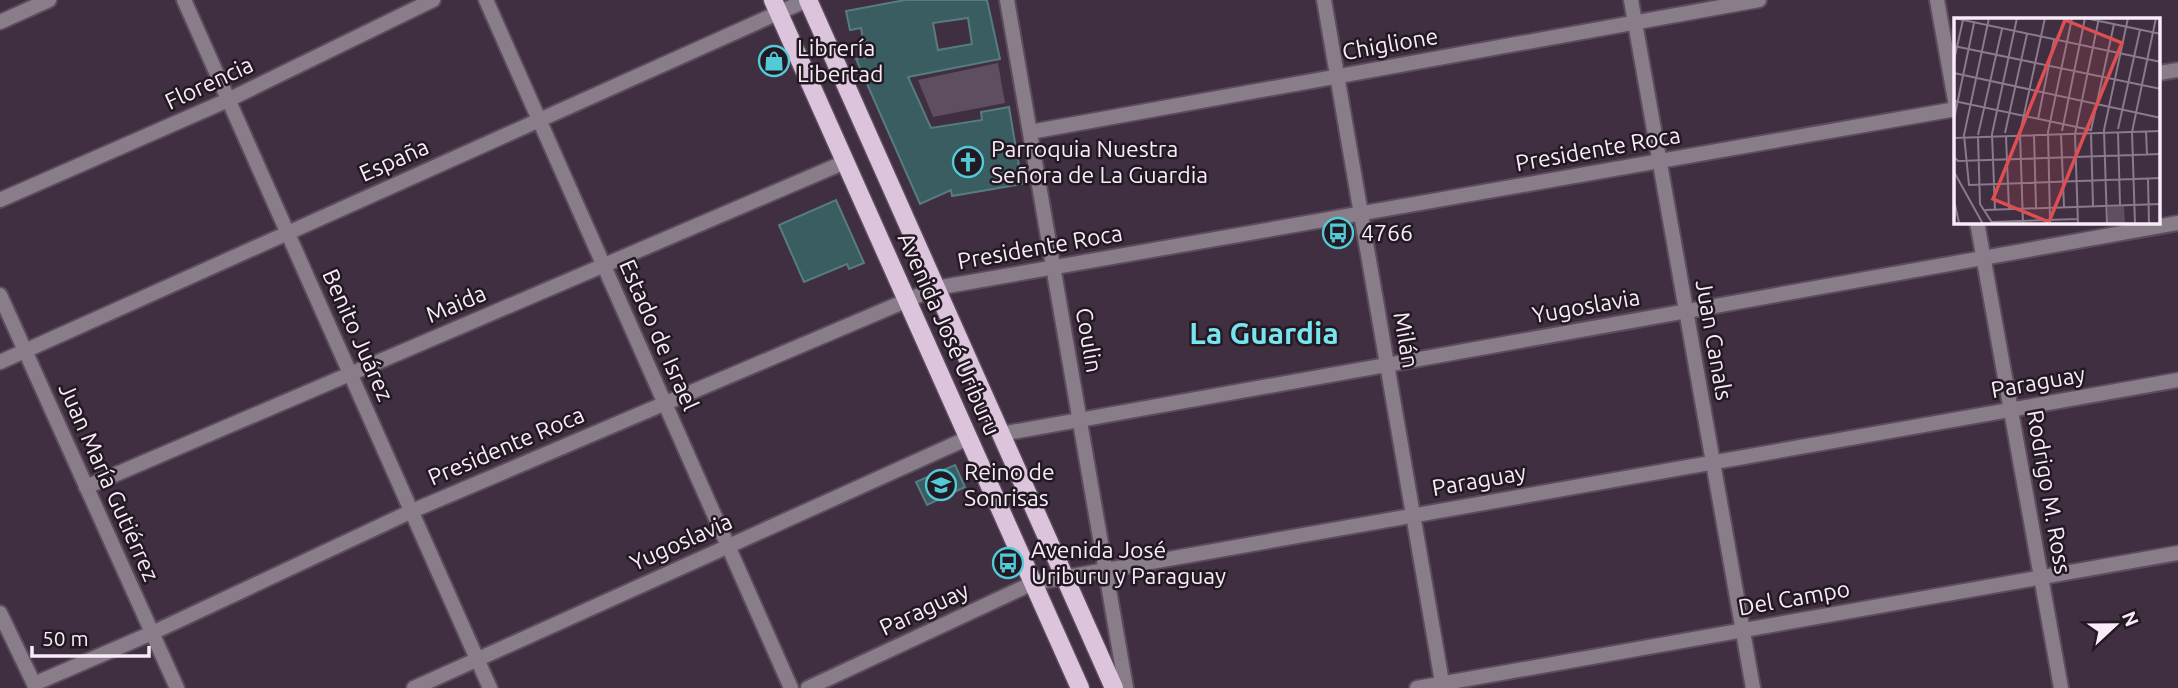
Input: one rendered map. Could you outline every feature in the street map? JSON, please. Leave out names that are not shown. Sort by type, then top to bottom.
[{"type":"main road","name":"Avenida José Uriburu","points":[[807,0],[1114,688]]},
{"type":"main road","name":"Avenida José Uriburu","points":[[776,6],[1080,688]]},
{"type":"street","points":[[0,22],[49,0]]},
{"type":"street","name":"Benito Juárez","points":[[184,0],[490,688]]},
{"type":"street","name":"Florencia","points":[[0,200],[228,100],[433,0]]},
{"type":"street","name":"Estado de Israel","points":[[486,0],[791,688]]},
{"type":"street","name":"España","points":[[0,362],[539,120],[776,6],[807,0]]},
{"type":"street","name":"Coulin","points":[[1007,0],[1126,688]]},
{"type":"street","name":"Milán","points":[[1324,0],[1443,686]]},
{"type":"street","name":"Juan Canals","points":[[1630,0],[1753,688]]},
{"type":"street","name":"Chiglione","points":[[1030,132],[1759,0]]},
{"type":"street","points":[[1937,0],[1954,96]]},
{"type":"street","points":[[2160,73],[2178,70]]},
{"type":"street","name":"Presidente Roca","points":[[35,686],[412,511],[936,288],[1954,107]]},
{"type":"street","name":"Maida","points":[[86,487],[845,162]]},
{"type":"street","name":"Yugoslavia","points":[[1002,434],[2178,223]]},
{"type":"street","name":"Rodrigo M. Ross","points":[[1977,224],[2061,688]]},
{"type":"street","name":"Juan María Gutiérrez","points":[[0,295],[177,688]]},
{"type":"street","name":"Paraguay","points":[[808,688],[1033,583],[2178,380]]},
{"type":"street","name":"Yugoslavia","points":[[414,688],[968,438]]},
{"type":"street","name":"Del Campo","points":[[1417,688],[1443,686],[2178,553]]},
{"type":"street","points":[[0,613],[5,639],[35,686]]},
{"type":"shaded area","points":[[998,63],[1005,103],[933,117],[918,80]]},
{"type":"building","points":[[905,0],[987,0],[1000,59],[908,77],[931,128],[982,120],[981,112],[1009,107],[1022,184],[952,196],[951,190],[920,204],[856,59],[866,57],[861,28],[850,30],[846,11]],"holes":[[[968,18],[972,44],[938,50],[933,23]]]},
{"type":"building","points":[[836,200],[864,263],[849,269],[847,264],[804,282],[779,225]]},
{"type":"building","name":"Reino de Sonrisas","points":[[955,465],[965,487],[927,505],[916,482]]},
{"type":"place","name":"Librería Libertad","points":[[774,61]]},
{"type":"place","name":"Parroquia Nuestra Señora de La Guardia","points":[[968,162]]},
{"type":"place","name":"4766","points":[[1338,233]]},
{"type":"place","name":"Reino de Sonrisas","points":[[941,485]]},
{"type":"place","name":"Avenida José Uriburu y Paraguay","points":[[1008,563]]},
{"type":"district","name":"La Guardia","points":[[1264,334]]}]
